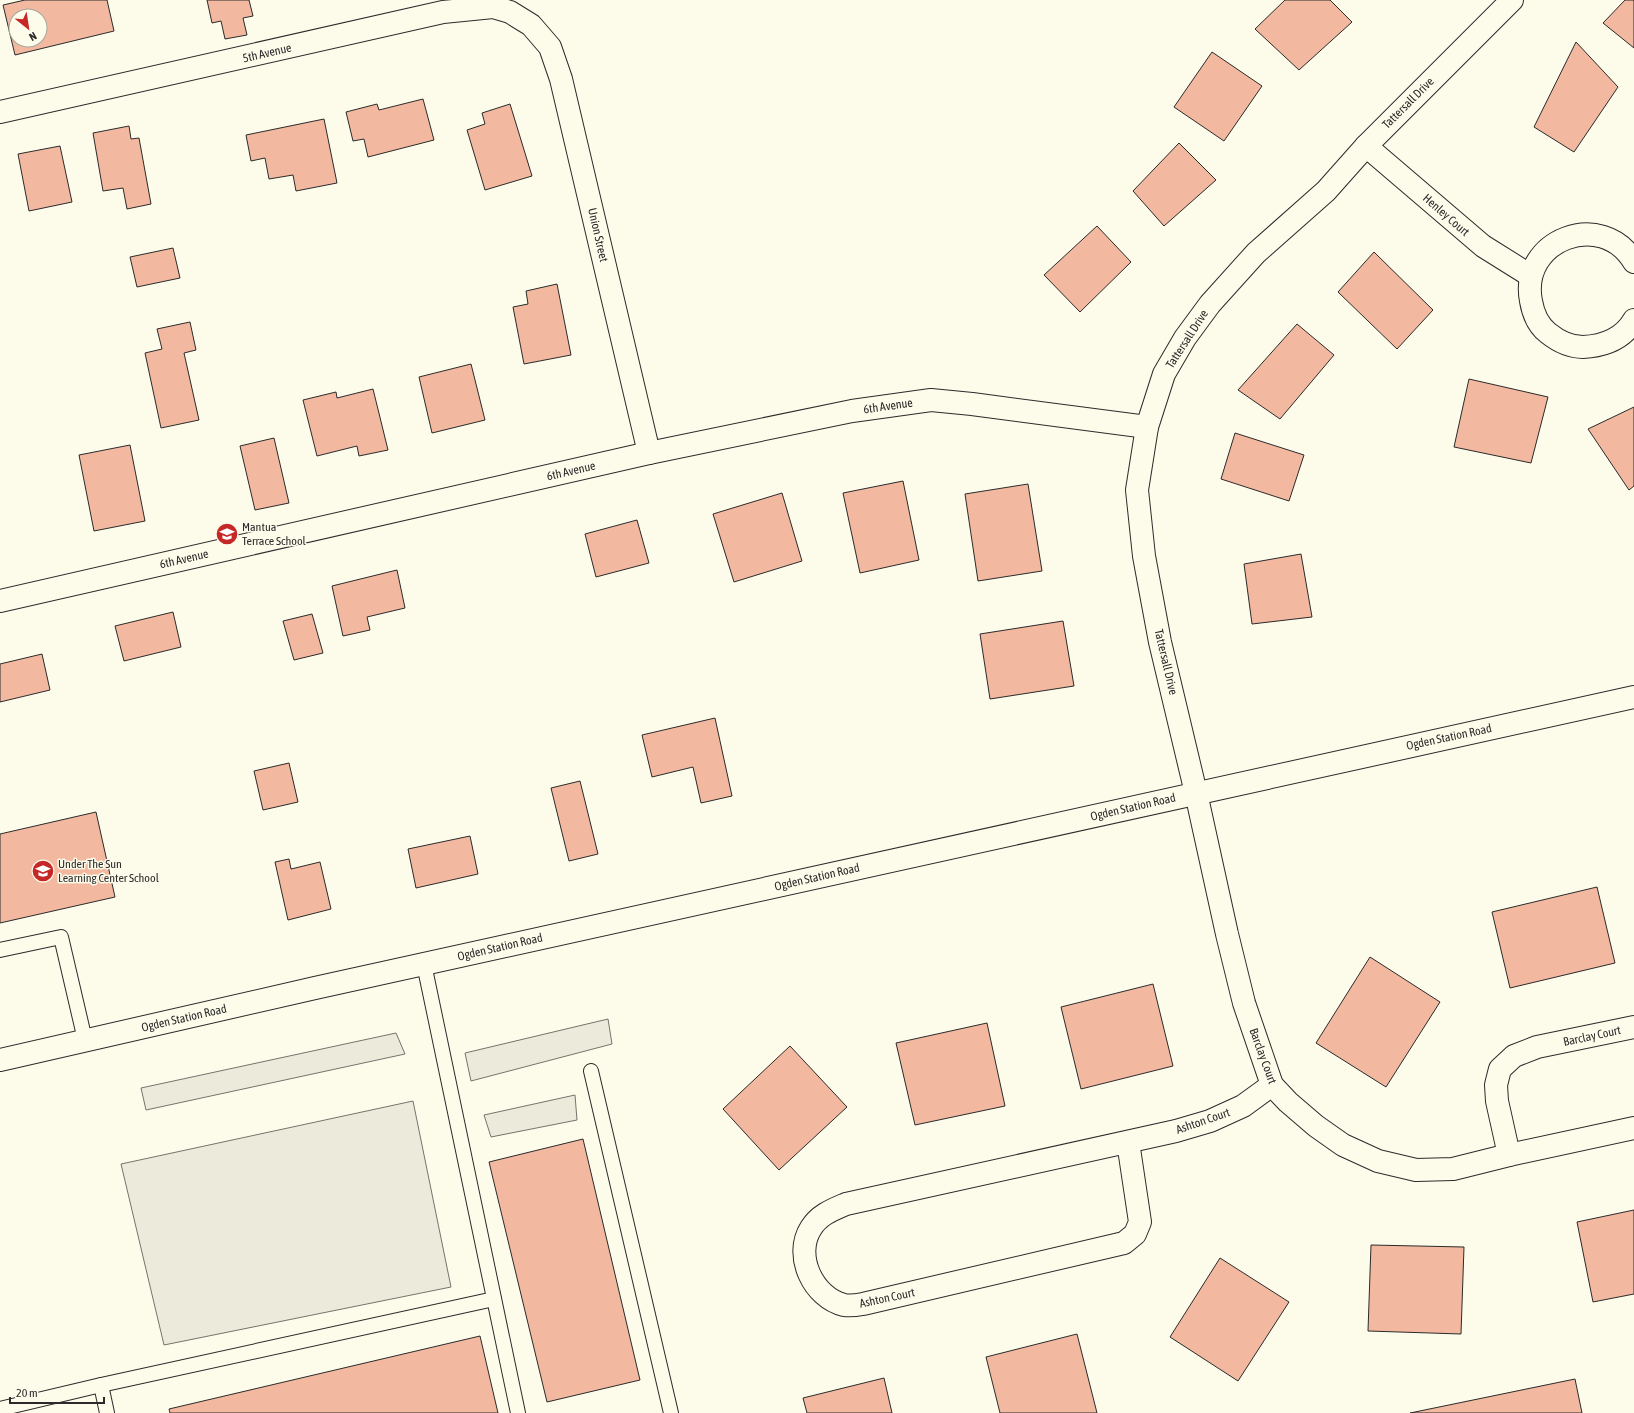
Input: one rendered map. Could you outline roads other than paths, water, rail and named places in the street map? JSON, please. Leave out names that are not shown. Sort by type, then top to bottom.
[{"type":"street","name":"Tattersall Drive","points":[[1196,793],[1160,642],[1144,556],[1137,490],[1147,427],[1164,374],[1185,338],[1210,304],[1256,253],[1326,191],[1366,146],[1512,0]]},
{"type":"street","name":"5th Avenue","points":[[0,112],[443,12],[493,7],[510,12],[531,25]]},
{"type":"street","name":"Union Street","points":[[531,25],[550,47],[561,79],[649,453]]},
{"type":"street","name":"Henley Court","points":[[1366,146],[1483,246],[1531,276]]},
{"type":"street","points":[[1634,262],[1629,254],[1614,241],[1596,235],[1576,235],[1558,241],[1542,254],[1532,271],[1529,290],[1532,312],[1543,329],[1558,341],[1577,347],[1597,347],[1615,340],[1630,327],[1634,320]]},
{"type":"street","name":"6th Avenue","points":[[0,601],[649,453],[852,411],[931,400],[1147,427]]},
{"type":"street","name":"Ogden Station Road","points":[[0,1060],[424,964],[1634,697]]},
{"type":"street","name":"Barclay Court","points":[[1196,793],[1240,988],[1272,1085],[1288,1102],[1316,1126],[1343,1145],[1378,1161],[1416,1170],[1453,1169],[1509,1154],[1634,1128]]},
{"type":"street","name":"Barclay Court","points":[[1509,1154],[1497,1102],[1496,1085],[1500,1069],[1514,1056],[1537,1047],[1634,1027]]},
{"type":"street","name":"Ashton Court","points":[[1128,1142],[1140,1222],[1135,1234],[1124,1243],[863,1304],[846,1305],[830,1300],[817,1288],[808,1274],[805,1257],[805,1239],[811,1228],[820,1218],[831,1210],[846,1204],[1176,1131],[1210,1121],[1243,1106],[1272,1085]]},
{"type":"lane","points":[[0,950],[62,937],[85,1040]]},
{"type":"lane","points":[[424,964],[518,1413]]},
{"type":"lane","points":[[591,1071],[671,1413]]},
{"type":"lane","points":[[0,1409],[494,1299]]},
{"type":"lane","points":[[101,1386],[107,1413]]},
{"type":"place","name":"Mantua Terrace School","points":[[227,534]]},
{"type":"place","name":"Under The Sun Learning Center School","points":[[43,871]]}]
